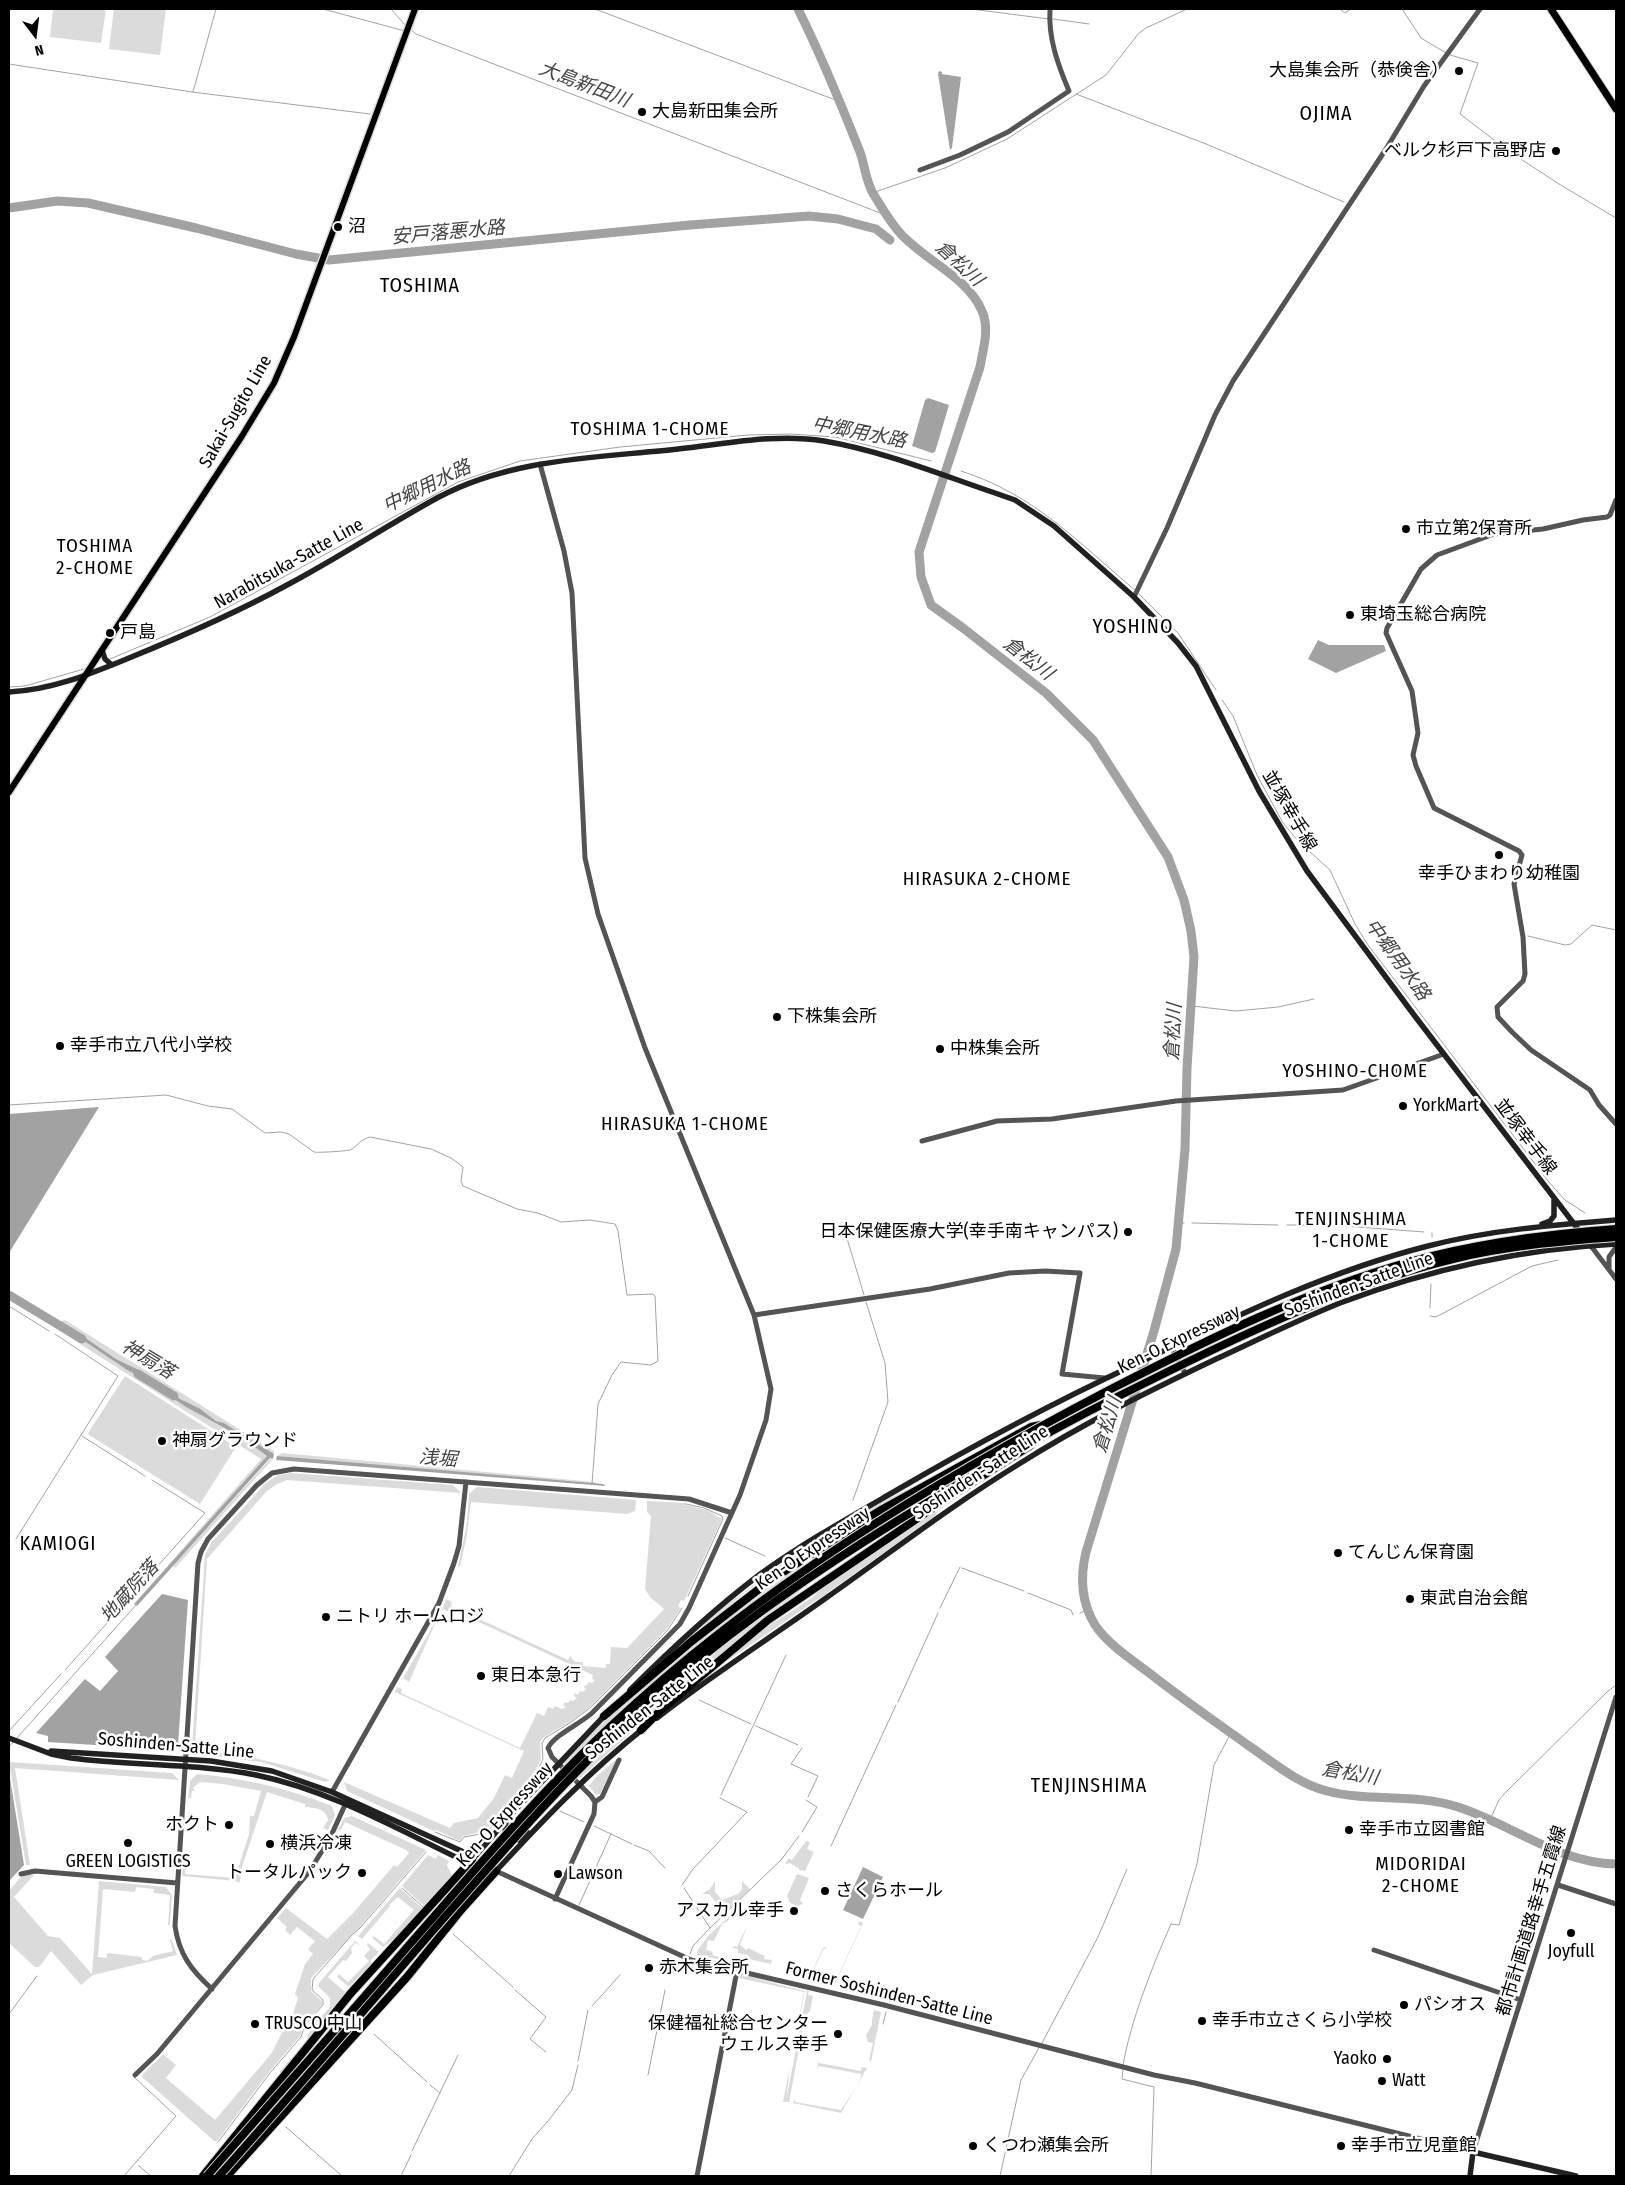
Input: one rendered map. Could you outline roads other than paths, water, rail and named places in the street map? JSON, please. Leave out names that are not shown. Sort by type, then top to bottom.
[{"type":"highway","points":[[1551,9],[1616,109]]},
{"type":"highway","name":"Ken-O Expressway","points":[[207,2176],[474,1871],[576,1760],[653,1687],[734,1621],[818,1561],[946,1480],[1048,1423],[1196,1346],[1269,1313],[1363,1276],[1451,1251],[1551,1234],[1616,1229]]},
{"type":"highway","name":"Ken-O Expressway","points":[[219,2176],[482,1874],[592,1756],[638,1712],[702,1656],[800,1584],[942,1493],[1042,1436],[1230,1342],[1326,1300],[1373,1282],[1490,1251],[1561,1241],[1616,1237]]},
{"type":"highway","points":[[604,1716],[747,1597],[845,1532],[881,1510],[1031,1428],[1048,1423]]},
{"type":"highway","points":[[641,1730],[660,1710],[749,1634],[946,1499],[1027,1449],[1042,1436]]},
{"type":"highway","points":[[203,2176],[351,1994],[472,1860]]},
{"type":"highway","points":[[227,2176],[330,2064],[496,1871]]},
{"type":"main road","name":"Sakai-Sugito Line","points":[[9,792],[260,407],[294,337],[415,9]]},
{"type":"main road","name":"Narabitsuka-Satte Line","points":[[9,692],[44,688],[86,675],[238,610],[288,585],[439,498],[500,473],[540,464],[730,443],[797,439],[824,441],[878,453],[936,474]]},
{"type":"main road","name":"並塚幸手線","points":[[936,474],[1015,500],[1031,510],[1054,526],[1134,597],[1173,637],[1196,666],[1259,790],[1291,847],[1344,922],[1591,1246]]},
{"type":"main road","points":[[102,650],[105,659],[112,664]]},
{"type":"main road","points":[[1536,1226],[1553,1218],[1555,1210],[1554,1199]]},
{"type":"main road","points":[[1573,1223],[1616,1220]]},
{"type":"main road","name":"Soshinden-Satte Line","points":[[472,1860],[558,1763],[604,1716],[688,1634],[736,1593],[778,1562],[834,1526],[927,1472],[1000,1432],[1171,1346],[1260,1305],[1353,1268],[1431,1245],[1523,1228],[1573,1223]]},
{"type":"main road","points":[[1523,1228],[1548,1239],[1576,1236],[1591,1246],[1616,1246]]},
{"type":"main road","name":"Soshinden-Satte Line","points":[[13,1739],[57,1755],[82,1759],[238,1772],[303,1787],[462,1860],[472,1860],[496,1871],[579,1784],[641,1730],[719,1672],[993,1480],[1058,1440],[1185,1373],[1340,1303],[1393,1285],[1491,1258],[1532,1251],[1591,1246]]},
{"type":"main road","name":"Soshinden-Satte Line","points":[[37,1748],[69,1752],[186,1759],[255,1767],[300,1780],[332,1792],[468,1854],[472,1860]]},
{"type":"main road","points":[[506,1821],[505,1833],[509,1839],[515,1841],[539,1824]]},
{"type":"main road","points":[[1470,2176],[1473,2152],[1576,2176]]},
{"type":"street","points":[[920,170],[960,155],[1008,132],[1069,92],[1059,68],[1052,40],[1050,9]]},
{"type":"street","points":[[1134,597],[1215,415],[1233,380],[1386,149],[1424,86],[1480,9]]},
{"type":"street","points":[[540,464],[564,551],[572,593],[584,858],[598,914],[645,1048],[754,1315],[767,1367],[771,1395],[766,1420],[732,1514],[680,1624],[592,1714],[552,1740],[548,1748],[548,1752],[595,1802],[594,1814],[555,1899]]},
{"type":"street","points":[[1616,500],[1607,517],[1543,529],[1494,534],[1437,555],[1417,575],[1386,633],[1412,691],[1418,733],[1413,755],[1434,808],[1519,851],[1522,855],[1514,884],[1523,937],[1525,974],[1523,980],[1497,1007],[1498,1017],[1531,1050],[1590,1090],[1598,1105],[1616,1124]]},
{"type":"street","points":[[922,1141],[997,1120],[1052,1119],[1178,1101],[1343,1090],[1444,1054]]},
{"type":"street","points":[[1591,1246],[1616,1279]]},
{"type":"street","points":[[1609,1269],[1609,1257],[1616,1246]]},
{"type":"street","points":[[754,1315],[930,1288],[1010,1273],[1046,1271],[1080,1273],[1062,1374],[1105,1378]]},
{"type":"street","points":[[1171,1346],[1185,1373]]},
{"type":"street","points":[[212,1989],[190,1968],[180,1950],[175,1926],[198,1570],[201,1552],[208,1539],[257,1485],[272,1473],[289,1469],[689,1499],[732,1514]]},
{"type":"street","points":[[332,1792],[439,1603],[459,1546],[466,1482]]},
{"type":"street","name":"都市計画道路幸手五霞線","points":[[1473,2152],[1616,1697]]},
{"type":"street","points":[[595,1802],[602,1797],[620,1760]]},
{"type":"street","points":[[135,2074],[157,2054],[309,1872],[328,1842],[345,1805]]},
{"type":"street","points":[[22,1874],[35,1870],[177,1883]]},
{"type":"street","points":[[496,1871],[680,1957],[884,2005],[1154,2075],[1195,2083],[1473,2152]]},
{"type":"street","points":[[1558,1885],[1616,1904]]},
{"type":"street","points":[[1374,1950],[1521,2000]]},
{"type":"street","points":[[697,2176],[737,1971]]},
{"type":"waterway","points":[[193,92],[216,9]]},
{"type":"waterway","points":[[323,9],[405,31]]},
{"type":"waterway","name":"大島新田川","points":[[391,9],[405,25]]},
{"type":"waterway","points":[[595,9],[838,101]]},
{"type":"waterway","name":"倉松川","points":[[798,9],[846,116],[860,152],[871,190],[889,220],[910,243],[956,278],[966,288],[975,299],[984,318],[985,339],[980,367],[919,552],[921,577],[931,605],[1046,693],[1093,740],[1168,857],[1184,900],[1191,931],[1194,957],[1187,1068],[1185,1149],[1176,1249],[1154,1331],[1086,1552],[1083,1589],[1090,1616],[1101,1633],[1124,1654],[1180,1697],[1269,1760],[1307,1784],[1343,1794],[1425,1800],[1458,1807],[1478,1814],[1554,1850],[1595,1862],[1616,1864]]},
{"type":"waterway","points":[[971,9],[1049,19]]},
{"type":"waterway","points":[[872,193],[945,168],[1007,139],[1106,75],[1139,33],[1187,9]]},
{"type":"waterway","points":[[1340,9],[1345,13],[1351,9]]},
{"type":"waterway","points":[[1402,9],[1421,38],[1446,53]]},
{"type":"waterway","points":[[1053,19],[1089,24]]},
{"type":"waterway","name":"大島新田川","points":[[410,29],[416,34],[888,216]]},
{"type":"waterway","points":[[1450,55],[1478,63],[1460,114],[1510,152],[1616,218]]},
{"type":"waterway","points":[[9,64],[192,92],[370,114]]},
{"type":"waterway","points":[[1076,94],[1206,144],[1344,202]]},
{"type":"waterway","name":"安戸落悪水路","points":[[9,208],[57,201],[88,203],[296,254],[329,260],[690,225],[809,216],[838,219],[876,229],[890,240]]},
{"type":"waterway","name":"中郷用水路","points":[[110,659],[210,617],[458,482],[520,461],[620,447],[748,435],[791,434],[835,437],[931,461]]},
{"type":"waterway","name":"中郷用水路","points":[[961,471],[987,481],[1033,506],[1075,538],[1136,591]]},
{"type":"waterway","name":"中郷用水路","points":[[1139,594],[1178,633],[1216,690]]},
{"type":"waterway","name":"中郷用水路","points":[[9,687],[25,686],[84,669]]},
{"type":"waterway","name":"中郷用水路","points":[[1222,700],[1233,716],[1257,775],[1283,823],[1299,842],[1330,870],[1355,924],[1368,945],[1548,1181],[1565,1200],[1585,1213]]},
{"type":"waterway","points":[[1528,936],[1565,945],[1571,944],[1592,925],[1616,930]]},
{"type":"waterway","points":[[1192,1006],[1236,1011],[1278,1007],[1314,999]]},
{"type":"waterway","points":[[9,1105],[166,1095],[208,1106],[232,1109],[265,1133],[281,1132],[289,1134],[314,1152],[350,1150],[370,1137],[431,1149],[451,1158],[463,1167],[461,1181],[463,1186],[517,1209],[538,1213],[561,1222],[590,1220],[615,1224],[618,1231],[627,1295],[653,1294],[655,1296],[658,1361],[651,1365],[621,1362],[612,1375],[598,1404],[592,1484]]},
{"type":"waterway","name":"倉松川","points":[[1178,1223],[1184,1223]]},
{"type":"waterway","points":[[1192,1223],[1278,1225]]},
{"type":"waterway","points":[[843,1225],[864,1295]]},
{"type":"waterway","points":[[1287,1225],[1335,1225]]},
{"type":"waterway","points":[[1344,1226],[1424,1232]]},
{"type":"waterway","points":[[1430,1316],[1436,1317],[1532,1266],[1558,1260]]},
{"type":"waterway","points":[[1430,1308],[1431,1284]]},
{"type":"waterway","name":"神扇落","points":[[9,1295],[82,1339]]},
{"type":"waterway","points":[[853,1500],[888,1402],[885,1363],[866,1302]]},
{"type":"waterway","points":[[9,1306],[49,1331]]},
{"type":"waterway","points":[[16,1539],[118,1376],[55,1334]]},
{"type":"waterway","name":"神扇落","points":[[138,1374],[174,1396]]},
{"type":"waterway","points":[[82,1436],[145,1476]]},
{"type":"waterway","points":[[130,1597],[205,1513],[152,1480]]},
{"type":"waterway","points":[[686,1504],[704,1508],[722,1516],[723,1519],[688,1596]]},
{"type":"waterway","points":[[725,1538],[765,1556]]},
{"type":"waterway","points":[[940,1608],[960,1567]]},
{"type":"waterway","points":[[962,1568],[1024,1591]]},
{"type":"waterway","points":[[1028,1593],[1071,1610],[1073,1615]]},
{"type":"waterway","points":[[65,1670],[125,1603]]},
{"type":"waterway","name":"地蔵院落","points":[[16,1739],[137,1604]]},
{"type":"waterway","points":[[435,1832],[460,1842],[464,1837],[486,1833],[533,1780],[543,1759],[542,1743],[545,1738],[590,1708],[667,1631],[682,1608]]},
{"type":"waterway","points":[[1080,1613],[1087,1610]]},
{"type":"waterway","points":[[898,1702],[938,1613]]},
{"type":"waterway","points":[[721,1795],[786,1655]]},
{"type":"waterway","points":[[9,1731],[61,1674]]},
{"type":"waterway","points":[[1490,1820],[1499,1800],[1505,1793],[1616,1685]]},
{"type":"waterway","points":[[699,1700],[751,1724]]},
{"type":"waterway","points":[[831,1846],[896,1705]]},
{"type":"waterway","points":[[756,1726],[798,1745]]},
{"type":"waterway","points":[[1123,2066],[1131,2031],[1157,1957],[1171,1924],[1179,1925],[1197,1864],[1214,1765],[1231,1733]]},
{"type":"waterway","name":"地蔵院落","points":[[9,1747],[13,1742]]},
{"type":"waterway","points":[[802,1748],[791,1764],[818,1776],[808,1797]]},
{"type":"waterway","points":[[682,1885],[693,1869],[747,1812],[720,1798]]},
{"type":"waterway","points":[[802,1832],[817,1807],[806,1800]]},
{"type":"waterway","points":[[560,1811],[584,1822]]},
{"type":"waterway","points":[[594,1826],[632,1844]]},
{"type":"waterway","points":[[579,1905],[611,1834]]},
{"type":"waterway","points":[[710,1928],[781,1860],[799,1836]]},
{"type":"waterway","points":[[634,1845],[649,1851],[665,1868]]},
{"type":"waterway","points":[[218,2142],[270,2073],[301,2037],[305,2025],[323,2005],[323,2000],[312,1990],[313,1979],[426,1852]]},
{"type":"waterway","points":[[1042,2043],[1098,1937],[1127,1869]]},
{"type":"waterway","points":[[402,1888],[423,1907]]},
{"type":"waterway","points":[[684,1888],[710,1928],[693,1946],[690,1954]]},
{"type":"waterway","points":[[453,1934],[513,1987]]},
{"type":"waterway","points":[[717,1972],[721,1973]]},
{"type":"waterway","points":[[592,2006],[620,1975]]},
{"type":"waterway","points":[[9,2014],[37,1976]]},
{"type":"waterway","points":[[515,1990],[546,2017],[530,2039],[546,2052]]},
{"type":"waterway","points":[[648,2075],[665,1990]]},
{"type":"waterway","points":[[578,2061],[588,2010]]},
{"type":"waterway","points":[[883,2024],[886,2012]]},
{"type":"waterway","points":[[374,2034],[427,2082]]},
{"type":"waterway","points":[[1000,2176],[1021,2080],[1040,2046]]},
{"type":"waterway","points":[[412,2151],[458,2055]]},
{"type":"waterway","points":[[509,2176],[532,2139],[572,2090],[578,2065]]},
{"type":"waterway","points":[[1123,2070],[1122,2079],[1154,2087],[1151,2176]]},
{"type":"waterway","points":[[124,2176],[176,2116],[135,2078]]},
{"type":"waterway","points":[[430,2085],[440,2093]]},
{"type":"waterway","points":[[286,2127],[342,2176]]},
{"type":"waterway","points":[[401,2176],[411,2155]]},
{"type":"waterway","points":[[139,2166],[151,2176]]},
{"type":"place","name":"大島集会所（恭倹舎）","points":[[1459,71]]},
{"type":"place","name":"大島新田集会所","points":[[642,112]]},
{"type":"place","name":"ベルク杉戸下高野店","points":[[1556,151]]},
{"type":"place","name":"沼","points":[[338,227]]},
{"type":"place","name":"市立第2保育所","points":[[1406,529]]},
{"type":"place","name":"東埼玉総合病院","points":[[1350,615]]},
{"type":"place","name":"戸島","points":[[110,633]]},
{"type":"place","name":"幸手ひまわり幼稚園","points":[[1499,855]]},
{"type":"place","name":"下株集会所","points":[[777,1017]]},
{"type":"place","name":"幸手市立八代小学校","points":[[60,1046]]},
{"type":"place","name":"中株集会所","points":[[940,1049]]},
{"type":"place","name":"YorkMart","points":[[1403,1106]]},
{"type":"place","name":"日本保健医療大学(幸手南キャンパス)","points":[[1128,1232]]},
{"type":"place","name":"神扇グラウンド","points":[[162,1441]]},
{"type":"place","name":"てんじん保育園","points":[[1338,1553]]},
{"type":"place","name":"東武自治会館","points":[[1410,1599]]},
{"type":"place","name":"ニトリ ホームロジ","points":[[326,1617]]},
{"type":"place","name":"東日本急行","points":[[481,1676]]},
{"type":"place","name":"ホクト","points":[[229,1825]]},
{"type":"place","name":"幸手市立図書館","points":[[1349,1830]]},
{"type":"place","name":"GREEN LOGISTICS","points":[[128,1843]]},
{"type":"place","name":"横浜冷凍","points":[[270,1844]]},
{"type":"place","name":"トータルパック","points":[[362,1873]]},
{"type":"place","name":"Lawson","points":[[558,1874]]},
{"type":"place","name":"さくらホール","points":[[825,1891]]},
{"type":"place","name":"アスカル幸手","points":[[794,1911]]},
{"type":"place","name":"Joyfull","points":[[1571,1933]]},
{"type":"place","name":"赤木集会所","points":[[649,1968]]},
{"type":"place","name":"パシオス","points":[[1404,2005]]},
{"type":"place","name":"幸手市立さくら小学校","points":[[1202,2021]]},
{"type":"place","name":"TRUSCO 中山","points":[[255,2024]]},
{"type":"place","name":"保健福祉総合センター ウェルス幸手","points":[[838,2034]]},
{"type":"place","name":"Yaoko","points":[[1387,2059]]},
{"type":"place","name":"Watt","points":[[1382,2081]]},
{"type":"place","name":"くつわ瀬集会所","points":[[973,2146]]},
{"type":"place","name":"幸手市立児童館","points":[[1341,2146]]},
{"type":"district","name":"OJIMA","points":[[1326,114]]},
{"type":"district","name":"TOSHIMA","points":[[420,286]]},
{"type":"district","name":"TOSHIMA 1-CHOME","points":[[650,430]]},
{"type":"district","name":"TOSHIMA 2-CHOME","points":[[95,558]]},
{"type":"district","name":"YOSHINO","points":[[1133,627]]},
{"type":"district","name":"HIRASUKA 2-CHOME","points":[[987,880]]},
{"type":"district","name":"YOSHINO-CHOME","points":[[1355,1072]]},
{"type":"district","name":"HIRASUKA 1-CHOME","points":[[685,1125]]},
{"type":"district","name":"TENJINSHIMA 1-CHOME","points":[[1351,1231]]},
{"type":"district","name":"KAMIOGI","points":[[58,1544]]},
{"type":"district","name":"TENJINSHIMA","points":[[1089,1786]]},
{"type":"district","name":"MIDORIDAI 2-CHOME","points":[[1421,1876]]},
{"type":"water label","name":"浅堀","points":[[438,1459]]}]
